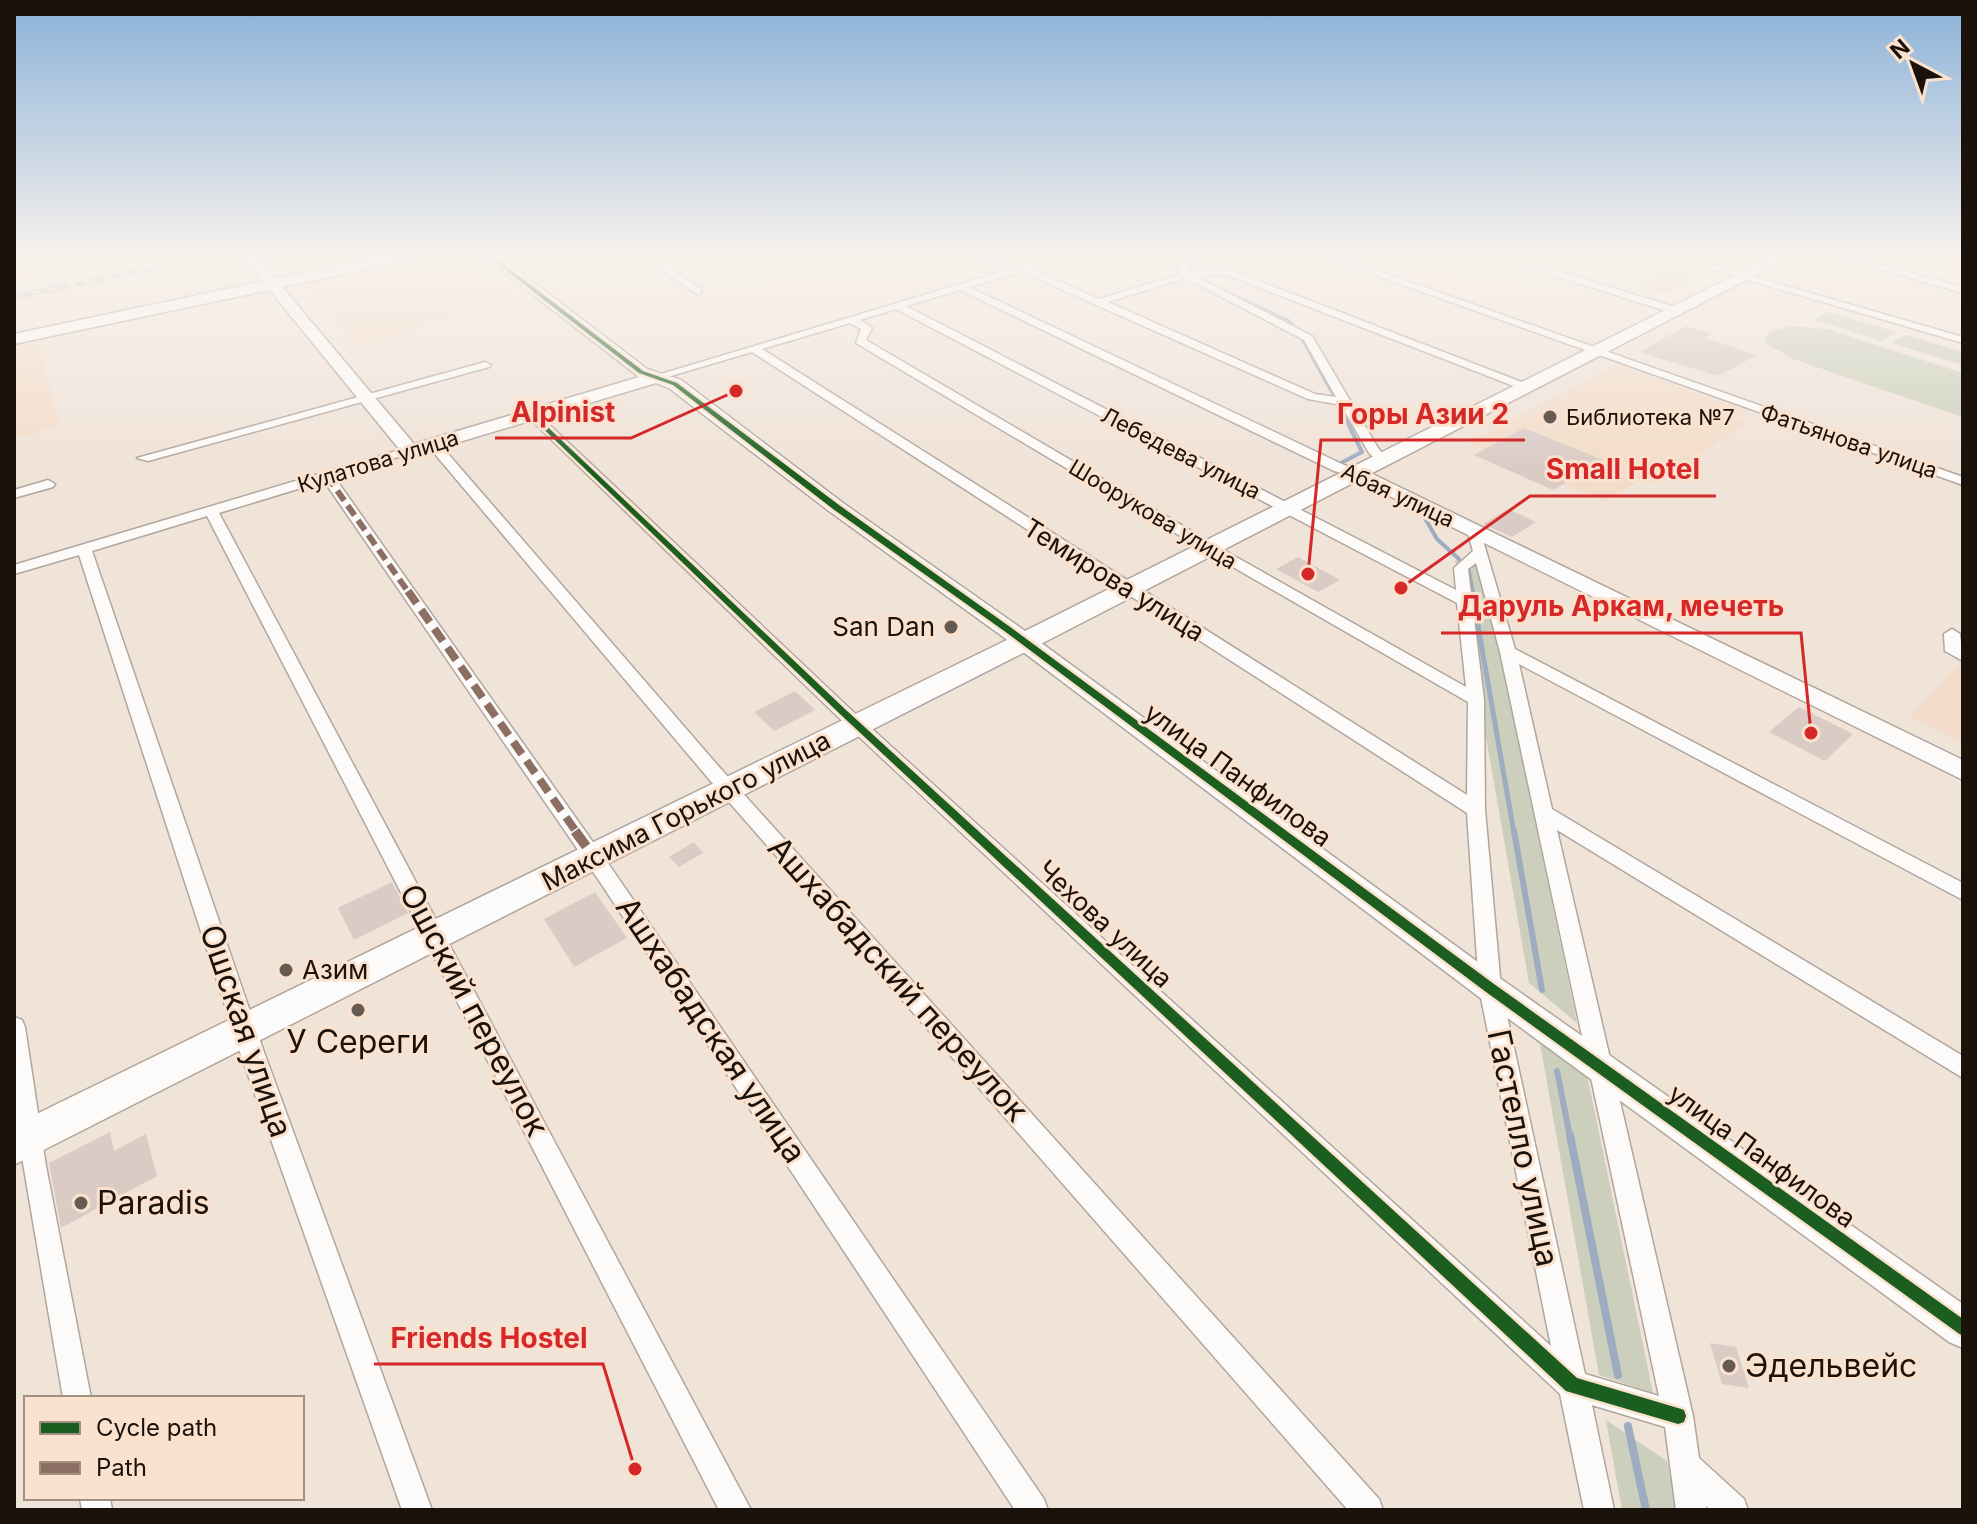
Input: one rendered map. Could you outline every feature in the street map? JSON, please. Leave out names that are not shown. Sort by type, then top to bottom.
[{"type":"main road","points":[[14,339],[70,327]]},
{"type":"main road","name":"Максима Горького улица","points":[[22,1142],[1360,474],[1647,327]]},
{"type":"street","points":[[308,327],[410,451]]},
{"type":"street","name":"улица Панфилова","points":[[583,327],[641,372],[675,384],[836,507],[1024,642],[1490,988],[1963,1328]]},
{"type":"street","name":"Кулатова улица","points":[[14,570],[824,327]]},
{"type":"street","name":"Шоорукова улица","points":[[865,327],[860,341],[1210,548],[1476,700]]},
{"type":"street","name":"Лебедева улица","points":[[939,327],[1465,601]]},
{"type":"street","name":"Абая улица","points":[[1045,327],[1339,468],[1360,474],[1477,541],[1963,771]]},
{"type":"street","points":[[1155,327],[1312,397],[1345,402]]},
{"type":"street","points":[[1287,327],[1308,338],[1383,462]]},
{"type":"street","points":[[1370,327],[1528,388]]},
{"type":"street","name":"Фатьянова улица","points":[[1526,327],[1963,481]]},
{"type":"street","points":[[1919,327],[1963,340]]},
{"type":"street","name":"Темирова улица","points":[[753,348],[1476,810]]},
{"type":"street","points":[[143,458],[485,365]]},
{"type":"street","name":"Чехова улица","points":[[532,415],[857,726],[1572,1385],[1678,1416]]},
{"type":"street","name":"Ашхабадский переулок","points":[[433,444],[729,790],[1368,1510]]},
{"type":"street","name":"Ашхабадская улица","points":[[327,476],[594,857],[1033,1510]]},
{"type":"street","points":[[14,494],[48,484]]},
{"type":"street","name":"Ошский переулок","points":[[211,511],[736,1510]]},
{"type":"street","points":[[1477,541],[1508,652],[1678,1416],[1691,1510]]},
{"type":"street","name":"Гастелло улица","points":[[1477,541],[1461,568],[1476,700],[1476,810],[1490,988],[1599,1510]]},
{"type":"street","name":"Ошская улица","points":[[84,549],[245,1031],[417,1510]]},
{"type":"street","points":[[1952,634],[1953,651],[1963,656]]},
{"type":"street","points":[[1508,652],[1963,892]]},
{"type":"street","points":[[1543,812],[1963,1068]]},
{"type":"street","points":[[14,1027],[22,1142],[77,1396]]},
{"type":"street","points":[[1683,1464],[1733,1510]]},
{"type":"shaded area","points":[[340,327],[414,327],[415,331],[357,346]]},
{"type":"shaded area","points":[[38,342],[60,425],[14,439],[14,347]]},
{"type":"shaded area","points":[[1616,365],[1748,411],[1738,418],[1749,422],[1655,484],[1642,479],[1606,502],[1468,443]]},
{"type":"shaded area","points":[[1963,660],[1963,743],[1909,717]]},
{"type":"green space","points":[[1787,327],[1827,329],[1963,373],[1963,417],[1793,359],[1767,344],[1765,338],[1769,332]]},
{"type":"green space","points":[[1838,327],[1880,327],[1897,332],[1881,341]]},
{"type":"green space","points":[[1906,335],[1963,352],[1963,365],[1892,343]]},
{"type":"green space","points":[[1455,560],[1481,563],[1577,1023],[1529,983]]},
{"type":"green space","points":[[1538,1032],[1587,1075],[1653,1393],[1599,1375]]},
{"type":"green space","points":[[1606,1420],[1667,1461],[1677,1510],[1622,1510]]},
{"type":"building","points":[[1684,327],[1690,327],[1712,334],[1705,338],[1757,355],[1718,376],[1639,352]]},
{"type":"building","points":[[1524,428],[1603,460],[1553,490],[1474,455]]},
{"type":"building","points":[[1508,509],[1536,522],[1512,537],[1483,524]]},
{"type":"building","points":[[1298,557],[1340,580],[1318,592],[1276,569]]},
{"type":"building","points":[[795,691],[815,710],[774,731],[754,712]]},
{"type":"building","points":[[1799,707],[1853,734],[1825,761],[1769,732]]},
{"type":"building","points":[[694,842],[703,853],[679,867],[669,857]]},
{"type":"building","points":[[392,882],[408,913],[354,940],[338,908]]},
{"type":"building","points":[[595,892],[627,938],[574,967],[544,919]]},
{"type":"building","name":"Paradis","points":[[110,1132],[114,1151],[146,1134],[157,1176],[61,1228],[49,1163]]},
{"type":"building","name":"Эдельвейс","points":[[1710,1343],[1736,1347],[1749,1388],[1722,1384]]},
{"type":"waterway","points":[[1299,334],[1335,398]]},
{"type":"waterway","points":[[1339,405],[1362,452],[1339,464]]},
{"type":"waterway","points":[[1422,513],[1437,539],[1459,559]]},
{"type":"waterway","points":[[1468,567],[1473,593]]},
{"type":"waterway","points":[[1472,591],[1514,833]]},
{"type":"waterway","points":[[1514,831],[1542,990]]},
{"type":"waterway","points":[[1557,1071],[1570,1137]]},
{"type":"waterway","points":[[1570,1135],[1618,1375]]},
{"type":"waterway","points":[[1628,1426],[1646,1510]]},
{"type":"marked path","points":[[327,476],[594,857]]},
{"type":"cycle path","points":[[583,327],[641,372],[675,384],[836,507],[1010,631],[1490,988],[1963,1328]]},
{"type":"cycle path","points":[[532,415],[843,712],[1572,1385],[1678,1416]]},
{"type":"place","name":"Alpinist","points":[[736,391]]},
{"type":"place","name":"Библиотека №7","points":[[1550,417]]},
{"type":"place","name":"Горы Азии 2","points":[[1308,574]]},
{"type":"place","name":"Small Hotel","points":[[1401,588]]},
{"type":"place","name":"San Dan","points":[[951,627]]},
{"type":"place","name":"Даруль Аркам, мечеть","points":[[1811,733]]},
{"type":"place","name":"Азим","points":[[286,970]]},
{"type":"place","name":"У Сереги","points":[[358,1010]]},
{"type":"place","name":"Paradis","points":[[81,1203]]},
{"type":"place","name":"Эдельвейс","points":[[1729,1366]]},
{"type":"place","name":"Friends Hostel","points":[[635,1469]]}]
